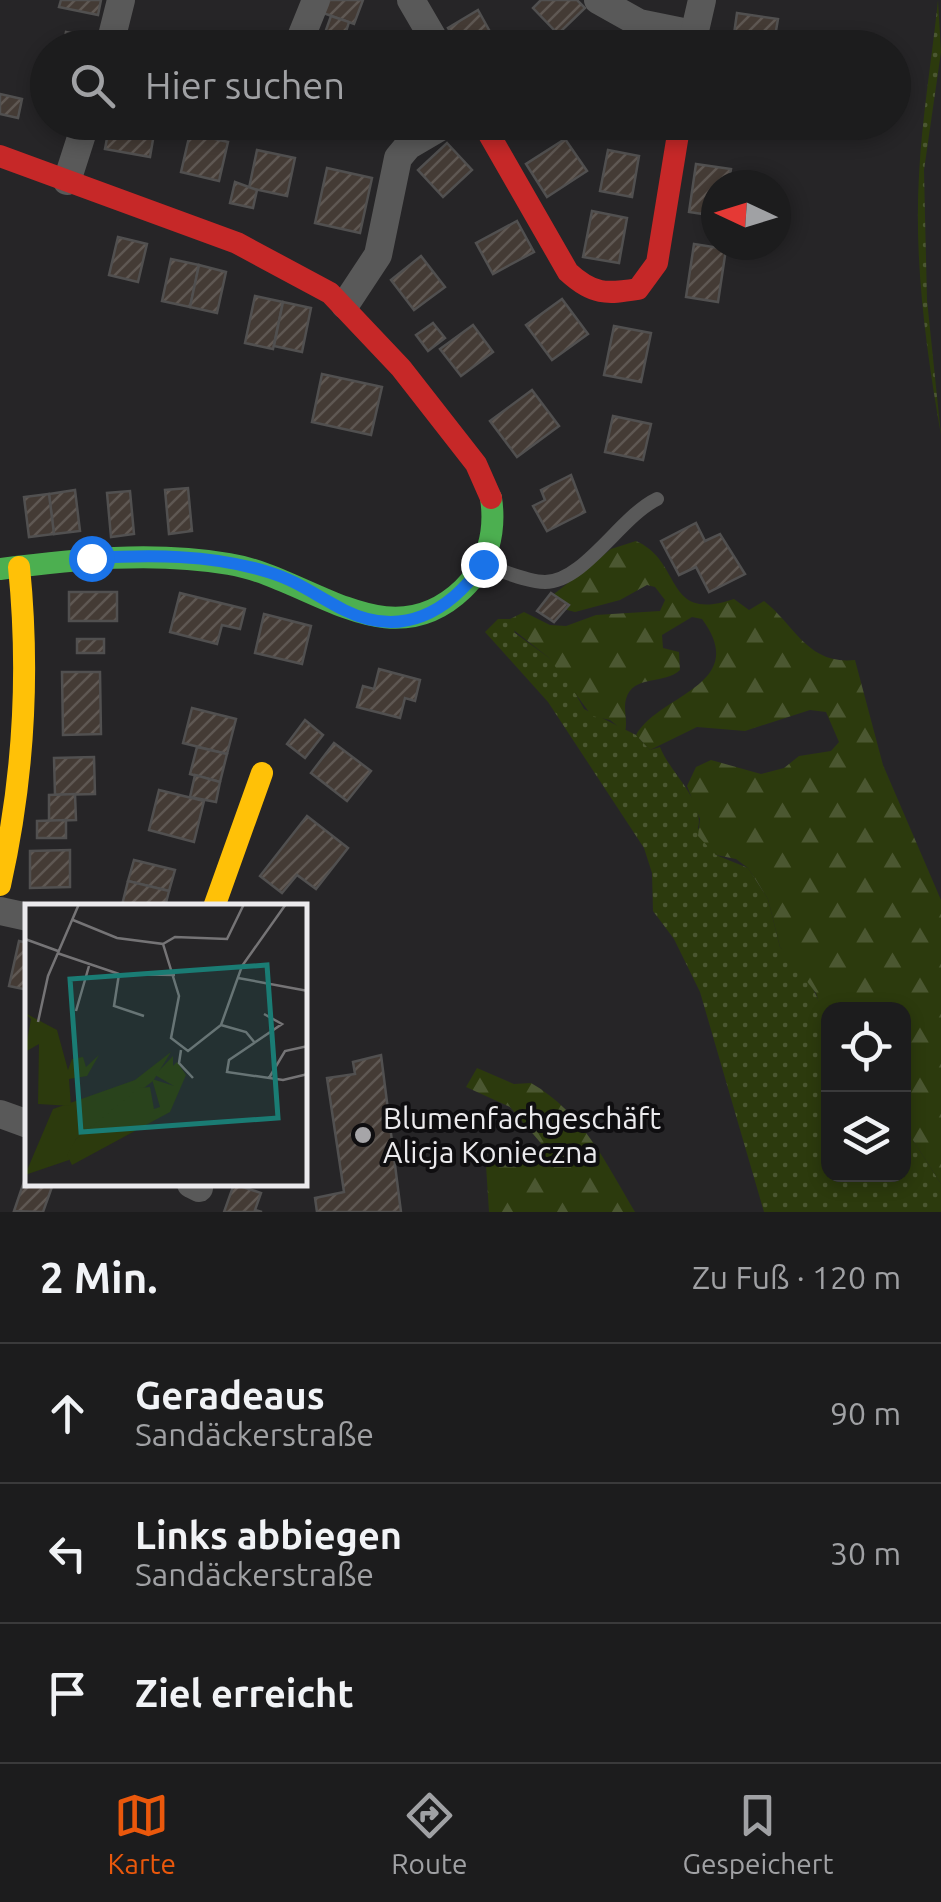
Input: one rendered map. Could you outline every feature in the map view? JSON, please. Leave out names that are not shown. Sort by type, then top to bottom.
[{"type":"street","points":[[114,30],[121,0]]},
{"type":"street","points":[[304,30],[316,0]]},
{"type":"street","points":[[411,0],[428,30]]},
{"type":"street","points":[[598,0],[660,30]]},
{"type":"street","points":[[695,30],[702,0]]},
{"type":"street","points":[[68,181],[81,140]]},
{"type":"street","points":[[346,305],[378,255],[398,158],[418,140]]},
{"type":"street","points":[[492,140],[568,272],[586,290],[613,296],[638,288],[656,269],[677,140]]},
{"type":"street","points":[[0,156],[272,257],[346,305],[484,478],[491,522],[486,555],[454,600],[433,613],[385,621],[362,618],[268,572],[210,560],[154,555],[10,568],[30,691],[27,751],[0,886]]},
{"type":"street","points":[[215,904],[262,772]]},
{"type":"street","points":[[0,911],[25,916]]},
{"type":"street","points":[[0,1114],[25,1123]]},
{"type":"lane","points":[[486,555],[543,582],[560,579],[592,554],[637,509],[657,499]]},
{"type":"green space","points":[[938,0],[941,52],[924,170],[927,300],[941,435],[922,305],[918,240],[922,131]]},
{"type":"green space","points":[[636,541],[662,562],[684,597],[695,603],[734,599],[749,610],[764,601],[813,650],[839,660],[855,660],[883,765],[941,900],[941,1184],[911,1137],[911,1002],[821,1002],[821,1009],[816,993],[780,947],[768,899],[748,868],[736,859],[716,855],[698,836],[700,819],[687,786],[696,767],[711,760],[761,774],[784,768],[799,756],[831,751],[839,742],[826,712],[810,710],[745,731],[697,727],[650,750],[636,735],[647,721],[709,674],[716,659],[714,641],[702,619],[692,617],[662,635],[663,648],[679,652],[680,670],[630,691],[625,703],[625,732],[610,720],[592,716],[548,657],[511,628],[510,619],[524,612],[550,625],[566,626],[596,615],[660,611],[665,600],[655,587],[647,585],[620,600],[575,612],[560,608],[554,594],[611,549]]},
{"type":"green space","points":[[498,619],[510,619],[515,633],[548,657],[568,680],[584,709],[636,735],[650,750],[660,747],[692,797],[698,828],[716,855],[748,868],[768,899],[780,947],[807,976],[821,1006],[821,1182],[911,1182],[911,1137],[941,1184],[941,1212],[764,1212],[700,992],[674,939],[653,911],[652,873],[644,848],[548,702],[485,632]]},
{"type":"green space","points":[[477,1068],[514,1084],[531,1083],[565,1109],[592,1140],[635,1212],[489,1212],[486,1165],[497,1158],[541,1163],[545,1148],[510,1107],[466,1087]]},
{"type":"building","points":[[61,0],[101,0],[98,15],[59,7]]},
{"type":"building","points":[[327,0],[363,0],[354,24],[323,13]]},
{"type":"building","points":[[541,0],[577,0],[585,8],[562,30],[554,30],[533,8]]},
{"type":"building","points":[[478,10],[489,30],[449,30]]},
{"type":"building","points":[[737,13],[778,19],[776,30],[735,30]]},
{"type":"building","points":[[331,16],[349,22],[346,30],[326,30]]},
{"type":"building","points":[[0,94],[22,99],[18,118],[0,114]]},
{"type":"building","points":[[107,140],[153,140],[150,157],[105,149]]},
{"type":"building","points":[[188,140],[228,142],[219,181],[181,172]]},
{"type":"building","points":[[566,140],[587,171],[547,197],[526,164]]},
{"type":"building","points":[[447,143],[472,170],[443,197],[418,170]]},
{"type":"building","points":[[257,150],[295,158],[287,196],[249,188]]},
{"type":"building","points":[[608,150],[639,156],[632,197],[600,191]]},
{"type":"building","points":[[696,164],[731,169],[701,170],[701,214],[689,212]]},
{"type":"building","points":[[327,168],[372,178],[360,233],[315,223]]},
{"type":"building","points":[[235,182],[257,190],[253,208],[230,203]]},
{"type":"building","points":[[592,211],[627,218],[619,263],[583,257]]},
{"type":"building","points":[[517,221],[534,252],[493,274],[476,243]]},
{"type":"building","points":[[118,237],[147,244],[138,282],[109,275]]},
{"type":"building","points":[[694,244],[701,245],[701,260],[724,260],[718,302],[686,297]]},
{"type":"building","points":[[421,256],[445,287],[414,310],[391,280]]},
{"type":"building","points":[[171,259],[199,265],[190,307],[162,301]]},
{"type":"building","points":[[199,265],[226,272],[217,313],[190,307]]},
{"type":"building","points":[[255,296],[283,302],[273,349],[245,343]]},
{"type":"building","points":[[562,299],[588,334],[552,360],[526,325]]},
{"type":"building","points":[[283,302],[311,308],[302,352],[274,346]]},
{"type":"building","points":[[433,323],[445,338],[428,351],[416,335]]},
{"type":"building","points":[[473,325],[493,352],[461,376],[440,349]]},
{"type":"building","points":[[614,326],[651,333],[641,382],[604,375]]},
{"type":"building","points":[[322,374],[382,387],[371,435],[312,422]]},
{"type":"building","points":[[532,390],[559,426],[517,457],[490,421]]},
{"type":"building","points":[[613,416],[651,424],[643,460],[605,452]]},
{"type":"building","points":[[571,475],[585,512],[547,531],[533,506],[545,500],[541,490]]},
{"type":"building","points":[[188,488],[192,531],[169,534],[165,490]]},
{"type":"building","points":[[75,490],[80,531],[54,534],[49,494]]},
{"type":"building","points":[[130,491],[134,534],[111,537],[107,493]]},
{"type":"building","points":[[49,494],[54,534],[29,537],[24,497]]},
{"type":"building","points":[[696,523],[705,541],[720,534],[745,574],[709,592],[696,567],[679,575],[661,541]]},
{"type":"building","points":[[69,592],[117,592],[117,621],[69,621]]},
{"type":"building","points":[[180,593],[245,609],[240,629],[222,625],[217,644],[170,632]]},
{"type":"building","points":[[551,593],[569,605],[554,622],[537,611]]},
{"type":"building","points":[[264,614],[311,626],[302,664],[255,653]]},
{"type":"building","points":[[77,639],[104,639],[104,653],[77,653]]},
{"type":"building","points":[[379,669],[420,680],[415,701],[405,698],[400,718],[357,707],[363,686],[374,689]]},
{"type":"building","points":[[62,672],[100,672],[101,734],[63,735]]},
{"type":"building","points":[[192,708],[236,719],[227,754],[183,743]]},
{"type":"building","points":[[305,720],[323,735],[305,758],[287,744]]},
{"type":"building","points":[[334,743],[371,771],[347,801],[311,773]]},
{"type":"building","points":[[197,747],[227,754],[220,782],[190,774]]},
{"type":"building","points":[[94,757],[95,794],[55,795],[54,758]]},
{"type":"building","points":[[195,775],[220,782],[216,802],[190,797]]},
{"type":"building","points":[[159,790],[204,801],[194,842],[149,830]]},
{"type":"building","points":[[75,794],[76,820],[49,821],[49,795]]},
{"type":"building","points":[[307,816],[348,848],[316,889],[297,875],[282,893],[260,876]]},
{"type":"building","points":[[66,820],[66,838],[37,838],[37,821]]},
{"type":"building","points":[[70,850],[70,887],[30,888],[30,851]]},
{"type":"building","points":[[134,860],[175,870],[169,891],[128,881]]},
{"type":"building","points":[[128,881],[169,891],[166,904],[122,904]]},
{"type":"building","points":[[19,941],[25,942],[25,989],[9,986]]},
{"type":"building","name":"Blumenfachgeschäft Alicja Konieczna","points":[[381,1055],[401,1212],[317,1212],[315,1198],[344,1192],[327,1078],[355,1074],[353,1062]]},
{"type":"building","points":[[25,1179],[25,1187],[52,1187],[43,1212],[14,1211]]},
{"type":"building","points":[[233,1187],[261,1193],[255,1210],[262,1212],[224,1212]]},
{"type":"traffic: fast","points":[[0,569],[114,558],[200,560],[259,572],[348,608],[377,616],[406,617],[435,609],[472,580],[488,547],[491,498]]},
{"type":"traffic: slow","points":[[0,885],[15,806],[23,727],[19,567]]},
{"type":"traffic: slow","points":[[215,904],[262,773]]},
{"type":"traffic: jam","points":[[492,140],[568,272],[585,285],[608,292],[638,289],[657,263],[677,140]]},
{"type":"traffic: jam","points":[[0,156],[237,243],[330,293],[401,368],[476,464],[491,498]]},
{"type":"place","name":"Blumenfachgeschäft Alicja Konieczna","points":[[363,1135]]},
{"type":"route","points":[[91,558],[154,555],[210,560],[268,572],[362,618],[385,621],[433,613],[454,600],[483,564]]}]
